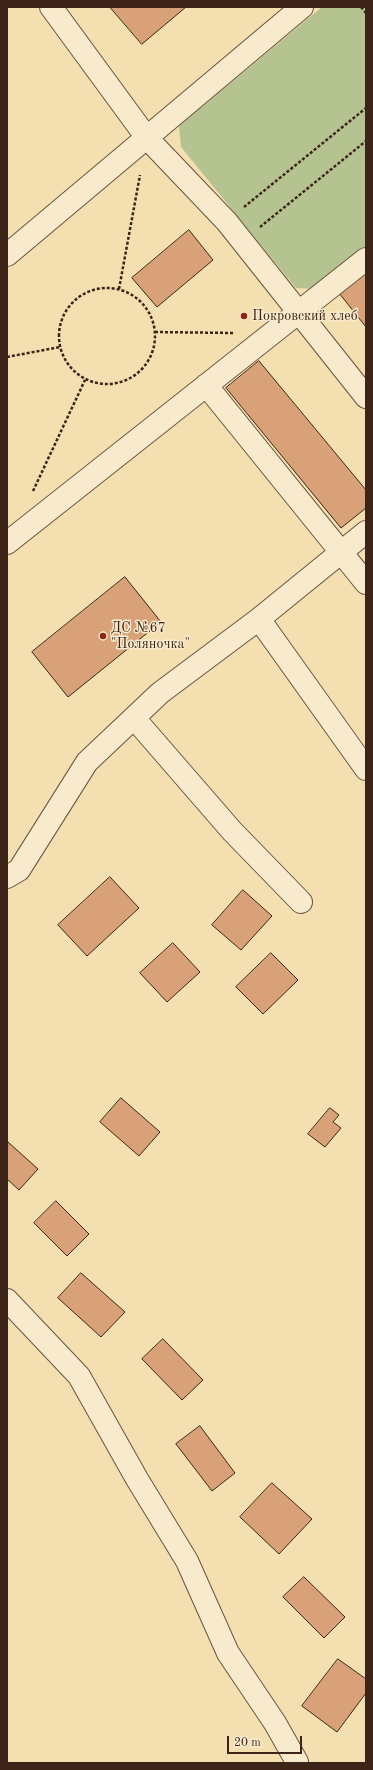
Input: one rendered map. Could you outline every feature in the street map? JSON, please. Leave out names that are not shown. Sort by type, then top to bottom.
[{"type":"street","points":[[51,7],[147,138],[227,222],[366,397]]},
{"type":"street","points":[[7,255],[302,7]]},
{"type":"street","points":[[7,543],[366,259]]},
{"type":"street","points":[[206,385],[366,583]]},
{"type":"street","points":[[7,877],[20,870],[87,762],[160,693],[259,619],[366,532]]},
{"type":"street","points":[[259,619],[366,769]]},
{"type":"street","points":[[134,718],[232,831],[302,902]]},
{"type":"street","points":[[7,1300],[79,1376],[137,1479],[187,1561],[228,1653],[275,1723],[297,1762]]},
{"type":"path","points":[[361,7],[366,13]]},
{"type":"path","points":[[227,222],[366,108]]},
{"type":"path","points":[[119,289],[147,138]]},
{"type":"path","points":[[242,241],[366,141]]},
{"type":"path","points":[[106,287],[119,289],[137,297],[148,309],[155,324],[156,340],[152,355],[143,369],[131,379],[116,384],[100,384],[85,380],[72,370],[63,357],[60,347],[59,327],[65,311],[76,299],[90,290],[106,287]]},
{"type":"path","points":[[155,332],[270,334]]},
{"type":"path","points":[[7,357],[60,347]]},
{"type":"path","points":[[30,498],[85,380]]},
{"type":"green space","points":[[322,7],[366,7],[366,248],[314,289],[296,288],[181,147],[179,126]]},
{"type":"building","points":[[110,7],[186,7],[142,44]]},
{"type":"building","points":[[189,230],[213,260],[157,307],[132,278]]},
{"type":"building","points":[[366,271],[366,327],[339,293]]},
{"type":"building","points":[[259,361],[366,490],[366,508],[341,528],[226,388]]},
{"type":"building","points":[[125,577],[161,622],[68,697],[32,652]]},
{"type":"building","points":[[110,877],[139,908],[87,956],[58,925]]},
{"type":"building","points":[[243,890],[272,916],[241,950],[212,925]]},
{"type":"building","points":[[173,943],[200,972],[167,1002],[140,973]]},
{"type":"building","points":[[271,953],[298,980],[263,1014],[236,987]]},
{"type":"building","points":[[121,1098],[160,1132],[139,1156],[100,1122]]},
{"type":"building","points":[[330,1108],[339,1115],[333,1122],[341,1128],[325,1147],[308,1134]]},
{"type":"building","points":[[8,1142],[38,1169],[19,1190],[7,1179]]},
{"type":"building","points":[[56,1201],[89,1234],[67,1256],[34,1223]]},
{"type":"building","points":[[81,1273],[125,1312],[101,1337],[58,1298]]},
{"type":"building","points":[[163,1339],[203,1380],[182,1400],[142,1359]]},
{"type":"building","points":[[200,1426],[235,1473],[212,1491],[176,1444]]},
{"type":"building","points":[[272,1483],[312,1519],[279,1554],[240,1517]]},
{"type":"building","points":[[304,1577],[345,1617],[324,1638],[283,1597]]},
{"type":"building","points":[[338,1659],[366,1679],[366,1693],[337,1732],[302,1706]]},
{"type":"place","name":"Покровский хлеб","points":[[244,316]]},
{"type":"place","name":"ДС №67 \"Поляночка\"","points":[[103,636]]}]
